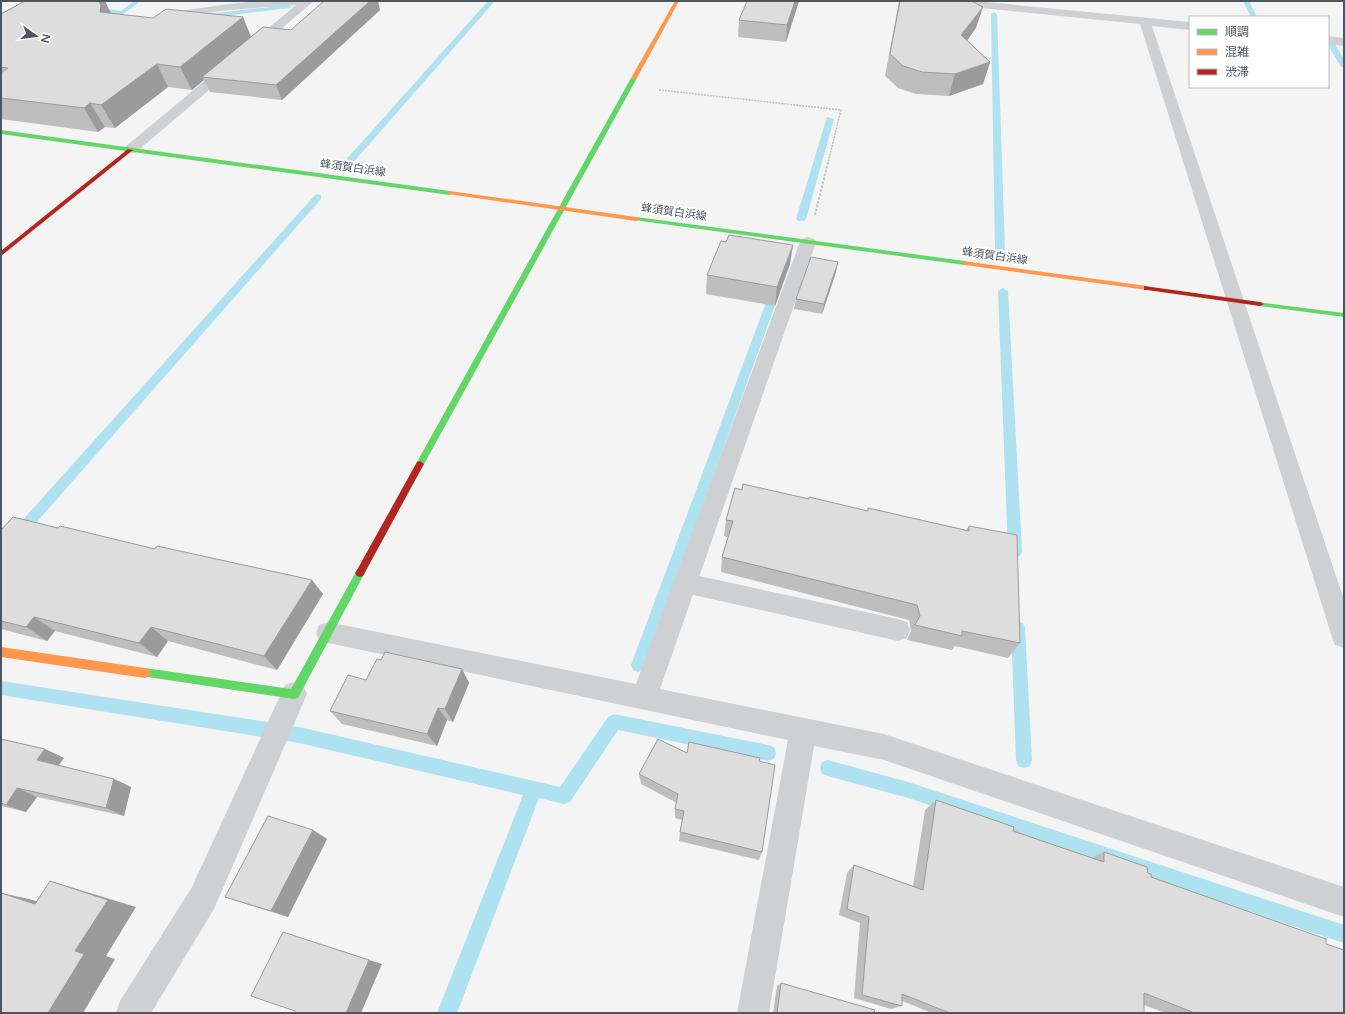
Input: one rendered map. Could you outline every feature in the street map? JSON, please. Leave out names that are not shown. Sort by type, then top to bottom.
[{"type":"street","points":[[154,18],[228,7],[308,1]]},
{"type":"street","points":[[1,254],[130,150],[308,1]]},
{"type":"street","points":[[132,1013],[203,898],[289,705],[560,209],[677,1]]},
{"type":"street","points":[[942,1],[1189,26]]},
{"type":"street","points":[[1086,1],[1088,16]]},
{"type":"street","points":[[1145,22],[1344,637]]},
{"type":"street","points":[[1329,40],[1344,42]]},
{"type":"street","name":"蜂須賀白浜線","points":[[1,132],[1344,315]]},
{"type":"street","points":[[644,697],[808,242]]},
{"type":"street","points":[[685,583],[898,630]]},
{"type":"street","points":[[328,633],[884,747],[1344,902]]},
{"type":"street","points":[[1,652],[289,705]]},
{"type":"street","points":[[753,1013],[803,730]]},
{"type":"path","points":[[629,86],[841,110],[808,242]]},
{"type":"building","points":[[25,1],[98,1],[101,5],[100,12],[153,18],[166,9],[243,17],[180,67],[157,64],[101,105],[90,103],[84,108],[1,98],[1,73],[8,68],[1,67],[1,14]]},
{"type":"building","points":[[324,1],[370,1],[276,85],[202,77],[263,27],[291,30]]},
{"type":"building","points":[[747,1],[795,1],[787,25],[739,20]]},
{"type":"building","points":[[900,1],[971,1],[983,7],[961,35],[990,62],[955,74],[922,72],[903,66],[890,54]]},
{"type":"building","points":[[729,235],[793,245],[777,287],[707,275],[721,241],[726,242]]},
{"type":"building","points":[[811,257],[838,262],[824,304],[796,299]]},
{"type":"building","points":[[743,484],[809,499],[809,497],[868,511],[868,508],[969,531],[969,526],[1017,535],[1020,643],[962,631],[962,636],[915,625],[920,616],[917,605],[722,557],[733,521],[726,520],[735,488],[742,490]]},
{"type":"building","points":[[13,517],[58,528],[60,526],[155,549],[157,546],[312,580],[264,656],[151,627],[139,643],[34,617],[26,627],[1,621],[1,530]]},
{"type":"building","points":[[385,652],[462,669],[445,709],[438,708],[427,734],[330,711],[348,675],[366,680],[377,659],[381,660]]},
{"type":"building","points":[[1,739],[45,749],[37,760],[114,779],[106,808],[17,788],[6,805],[1,803]]},
{"type":"building","points":[[658,739],[687,753],[689,742],[760,758],[759,761],[775,765],[762,852],[680,832],[684,811],[675,809],[678,794],[639,774]]},
{"type":"building","points":[[936,800],[1014,827],[1013,831],[1104,862],[1104,852],[1147,867],[1148,873],[1151,874],[1151,877],[1326,939],[1326,944],[1344,950],[1344,1013],[1195,1013],[1144,993],[1144,1013],[950,1013],[902,994],[902,1006],[862,995],[869,917],[847,909],[854,865],[923,890]]},
{"type":"building","points":[[268,816],[313,830],[271,911],[225,897]]},
{"type":"building","points":[[50,881],[108,900],[75,951],[84,954],[48,1013],[1,1013],[1,893],[35,904]]},
{"type":"building","points":[[283,932],[369,960],[346,1013],[294,1013],[295,1011],[251,996]]},
{"type":"building","points":[[781,983],[875,1010],[874,1013],[777,1013]]},
{"type":"waterway","points":[[93,9],[122,13],[138,1]]},
{"type":"waterway","points":[[347,164],[492,1]]},
{"type":"waterway","points":[[1246,1],[1254,16]]},
{"type":"waterway","points":[[199,17],[288,7]]},
{"type":"waterway","points":[[994,14],[1000,251]]},
{"type":"waterway","points":[[1331,44],[1344,65]]},
{"type":"waterway","points":[[801,219],[830,119]]},
{"type":"waterway","points":[[1,553],[318,197]]},
{"type":"waterway","points":[[638,665],[776,289]]},
{"type":"waterway","points":[[1003,291],[1015,552]]},
{"type":"waterway","points":[[1018,628],[1024,760]]},
{"type":"waterway","points":[[1,688],[299,735],[534,789]]},
{"type":"waterway","points":[[534,789],[564,796],[614,722],[768,753]]},
{"type":"waterway","points":[[828,768],[908,790],[1344,934]]},
{"type":"waterway","points":[[447,1013],[534,789]]},
{"type":"traffic: fast","points":[[420,464],[634,78]]},
{"type":"traffic: fast","points":[[1,132],[450,193]]},
{"type":"traffic: fast","points":[[636,219],[965,263]]},
{"type":"traffic: fast","points":[[1260,304],[1344,315]]},
{"type":"traffic: fast","points":[[145,673],[294,694],[360,573]]},
{"type":"traffic: slow","points":[[634,78],[677,1]]},
{"type":"traffic: slow","points":[[450,193],[636,219]]},
{"type":"traffic: slow","points":[[965,263],[1147,288]]},
{"type":"traffic: slow","points":[[1,652],[145,673]]},
{"type":"traffic: jam","points":[[1,254],[130,150]]},
{"type":"traffic: jam","points":[[1147,288],[1260,304]]},
{"type":"traffic: jam","points":[[360,573],[420,464]]}]
